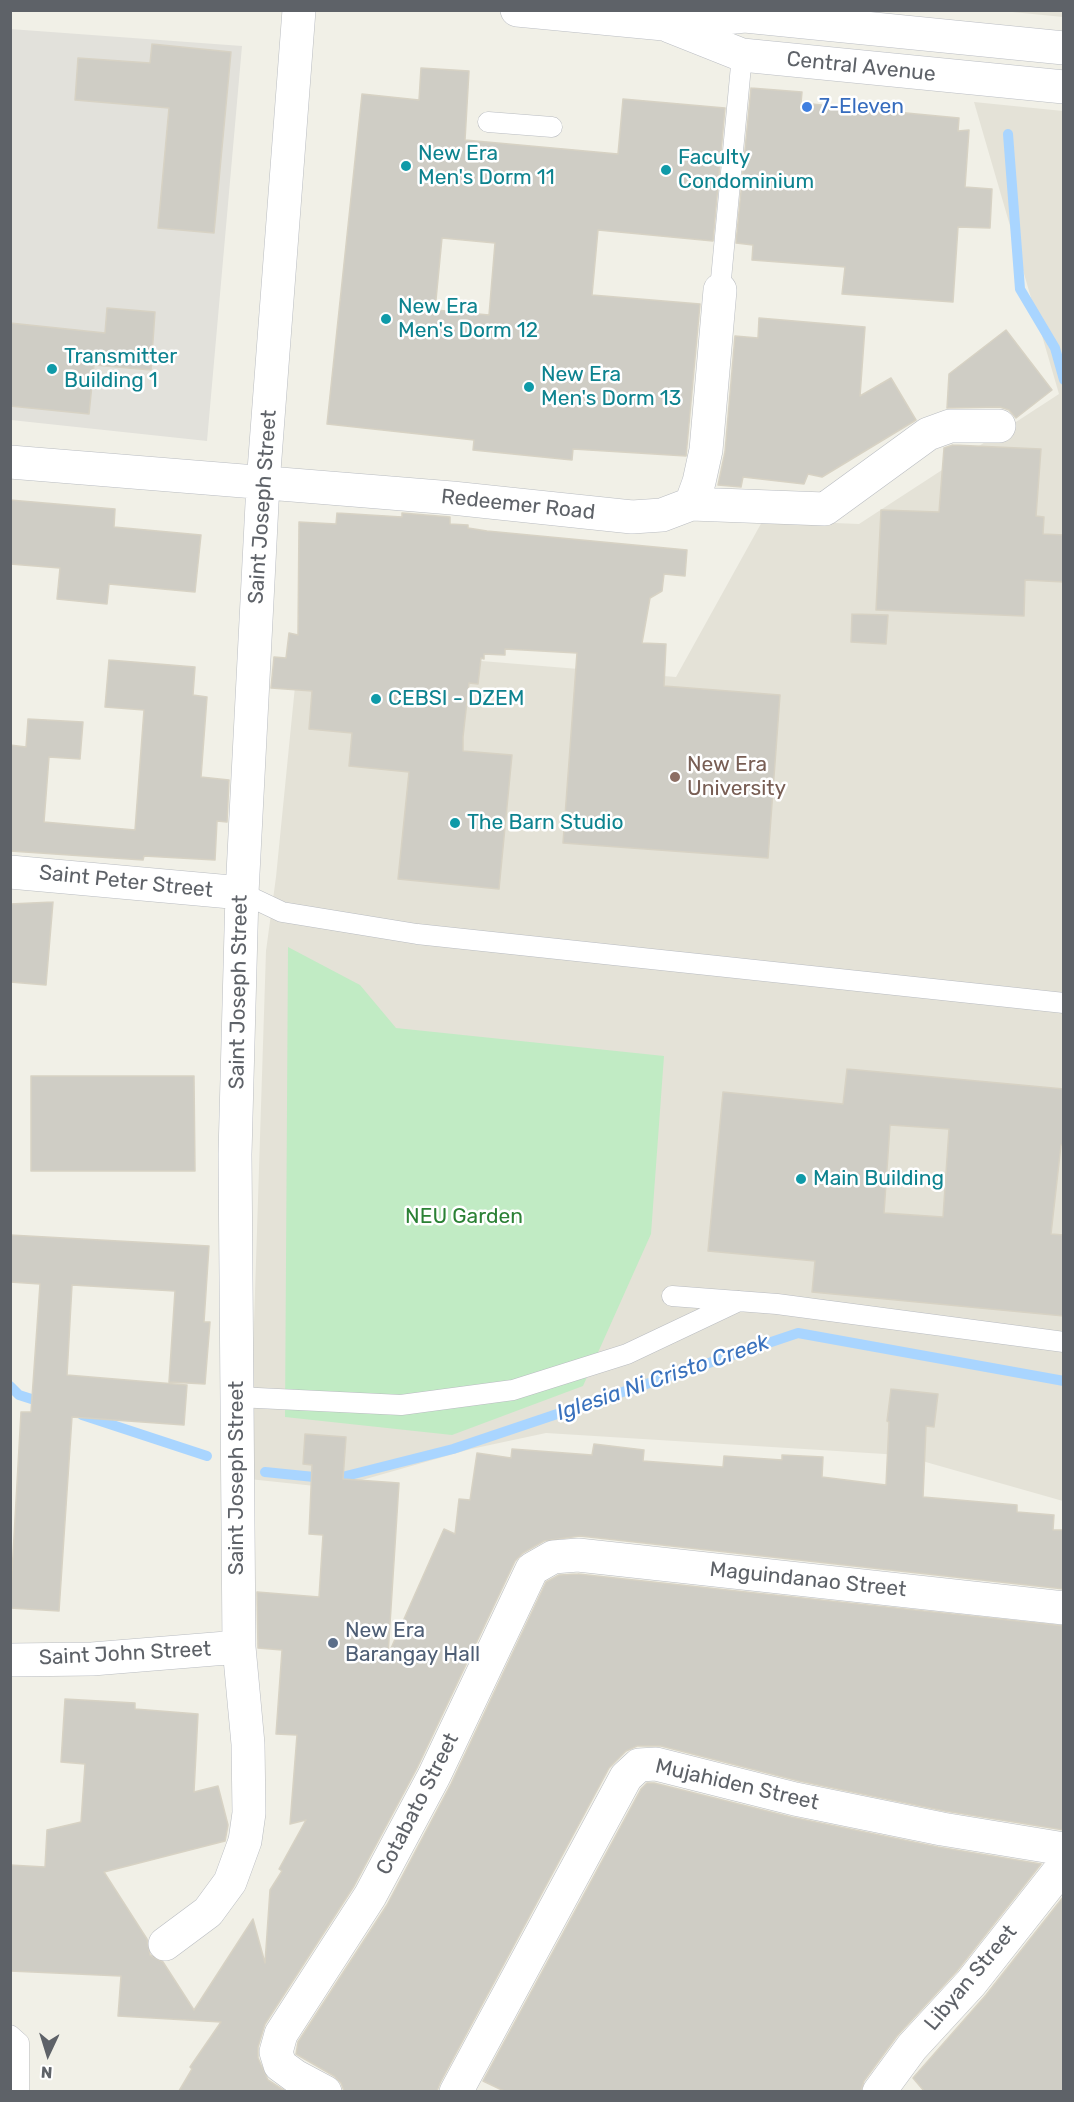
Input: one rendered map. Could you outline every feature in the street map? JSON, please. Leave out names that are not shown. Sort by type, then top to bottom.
[{"type":"street","name":"Saint Joseph Street","points":[[165,1944],[208,1912],[230,1882],[245,1841],[250,1788],[239,1647],[235,1154],[242,893],[263,484],[299,10]]},
{"type":"street","name":"Central Avenue","points":[[517,10],[664,24],[745,16],[1064,48]]},
{"type":"street","name":"Central Avenue","points":[[664,24],[742,55],[1064,87]]},
{"type":"street","points":[[691,504],[699,482],[706,450],[720,290]]},
{"type":"street","name":"Redeemer Road","points":[[10,462],[452,498],[632,517],[662,515],[691,504],[825,509],[928,434],[950,426],[999,426]]},
{"type":"street","name":"Saint Peter Street","points":[[10,872],[242,893]]},
{"type":"street","name":"Maguindanao Street","points":[[552,1557],[590,1557],[1064,1608]]},
{"type":"street","name":"Cotabato Street","points":[[325,2091],[295,2076],[280,2065],[276,2052],[280,2034],[370,1896],[403,1836],[532,1569],[552,1557]]},
{"type":"street","name":"Saint John Street","points":[[10,1660],[92,1659],[239,1647]]},
{"type":"street","name":"Mujahiden Street","points":[[456,2091],[626,1777],[639,1765],[656,1764],[795,1799],[942,1829],[1064,1849]]},
{"type":"street","name":"Libyan Street","points":[[879,2091],[912,2046],[971,1983],[1064,1864]]},
{"type":"lane","points":[[720,290],[742,55]]},
{"type":"lane","points":[[488,122],[552,126]]},
{"type":"lane","points":[[242,893],[282,912],[417,934],[1064,1003]]},
{"type":"lane","points":[[672,1296],[777,1304],[1064,1342]]},
{"type":"lane","points":[[237,1396],[401,1405],[513,1390],[627,1354],[739,1301]]},
{"type":"lane","points":[[10,2035],[20,2043],[20,2091]]},
{"type":"shaded area","points":[[1002,11],[1063,11],[1063,17]]},
{"type":"shaded area","points":[[10,29],[242,46],[207,441],[11,420]]},
{"type":"shaded area","name":"New Era University","points":[[974,102],[1063,111],[1063,1501],[901,1455],[546,1433],[471,1449],[334,1488],[249,1479],[266,951],[276,877],[299,646],[676,677],[763,520],[859,524],[1059,394]]},
{"type":"green space","name":"NEU Garden","points":[[288,947],[360,985],[396,1028],[664,1056],[651,1234],[583,1386],[452,1435],[285,1417]]},
{"type":"building","points":[[152,44],[231,52],[214,233],[158,228],[169,108],[75,100],[78,58],[150,63]]},
{"type":"building","points":[[421,68],[469,71],[465,140],[618,154],[623,99],[725,108],[713,241],[598,230],[592,295],[700,304],[686,456],[573,449],[572,460],[473,450],[474,440],[327,424],[362,94],[419,100]],"holes":[[[442,238],[495,243],[489,315],[435,310]]]},
{"type":"building","points":[[751,88],[802,92],[801,103],[959,118],[958,131],[969,130],[965,187],[992,189],[990,228],[958,227],[953,302],[842,294],[845,267],[752,260],[753,245],[736,243]]},
{"type":"building","name":"Transmitter Building 1","points":[[107,308],[155,312],[151,370],[94,365],[89,414],[10,406],[10,323],[105,333]]},
{"type":"building","points":[[759,318],[865,327],[860,396],[891,378],[916,420],[822,477],[808,474],[804,484],[743,477],[741,487],[718,485],[725,452],[735,336],[758,338]]},
{"type":"building","points":[[1006,330],[1052,390],[1016,418],[1009,410],[1000,407],[947,408],[949,374]]},
{"type":"building","points":[[953,445],[1041,449],[1036,516],[1044,517],[1043,534],[1064,535],[1064,582],[1025,580],[1024,616],[876,610],[881,510],[939,512],[944,448]]},
{"type":"building","points":[[10,500],[115,509],[114,527],[201,535],[195,592],[109,584],[107,604],[57,599],[60,568],[10,564]]},
{"type":"building","points":[[337,513],[402,517],[402,513],[450,517],[450,524],[468,525],[468,528],[487,531],[687,550],[685,576],[664,574],[662,591],[650,598],[642,643],[666,644],[664,686],[780,695],[768,858],[563,843],[577,653],[505,649],[505,655],[484,654],[484,659],[481,658],[478,684],[469,683],[463,737],[463,751],[512,755],[499,889],[398,879],[409,772],[349,766],[352,733],[309,729],[312,691],[271,688],[274,657],[286,658],[289,633],[298,635],[299,522],[336,524]]},
{"type":"building","points":[[852,614],[888,615],[886,644],[851,642]]},
{"type":"building","points":[[109,660],[195,667],[193,695],[207,697],[201,777],[229,780],[227,822],[217,821],[215,860],[144,856],[143,860],[10,851],[10,745],[26,747],[28,719],[83,722],[80,759],[49,757],[44,822],[135,830],[144,710],[105,707]]},
{"type":"building","points":[[53,902],[46,985],[10,982],[10,904]]},
{"type":"building","name":"Main Building","points":[[847,1069],[1064,1089],[1064,1145],[1061,1145],[1051,1234],[1064,1235],[1064,1316],[812,1292],[815,1261],[708,1251],[723,1092],[843,1104]],"holes":[[[890,1125],[949,1129],[943,1217],[884,1213]]]},
{"type":"building","points":[[31,1076],[194,1076],[195,1171],[31,1171]]},
{"type":"building","points":[[10,1235],[209,1246],[204,1322],[210,1322],[205,1384],[169,1382],[175,1291],[72,1285],[67,1375],[187,1385],[184,1425],[72,1417],[59,1611],[10,1608],[21,1412],[31,1412],[40,1284],[10,1282]]},
{"type":"building","points":[[891,1389],[938,1394],[934,1427],[926,1426],[923,1497],[1017,1505],[1017,1512],[1054,1515],[1053,1530],[1064,1530],[1064,1589],[580,1536],[544,1541],[523,1553],[515,1561],[417,1768],[354,1886],[265,2024],[258,2047],[258,2058],[268,2080],[285,2091],[179,2091],[192,2069],[190,2067],[221,2022],[118,2016],[121,1976],[10,1971],[10,1865],[45,1867],[47,1830],[81,1822],[85,1764],[61,1762],[65,1699],[135,1703],[135,1709],[198,1714],[194,1792],[218,1786],[228,1825],[225,1841],[104,1872],[147,1939],[150,1955],[163,1962],[194,2010],[253,1919],[265,1963],[270,1890],[282,1871],[279,1869],[306,1820],[290,1824],[297,1735],[276,1734],[282,1650],[258,1648],[257,1592],[319,1597],[323,1535],[309,1534],[312,1465],[303,1464],[305,1434],[346,1437],[343,1479],[399,1483],[388,1655],[444,1529],[455,1534],[459,1499],[470,1500],[477,1453],[511,1458],[512,1449],[592,1455],[594,1444],[644,1450],[643,1461],[723,1467],[724,1456],[782,1460],[782,1455],[823,1457],[822,1477],[886,1485],[889,1422],[887,1421]]},
{"type":"building","points":[[578,1574],[1064,1626],[1064,1830],[945,1811],[799,1781],[661,1746],[637,1746],[626,1751],[609,1768],[437,2091],[344,2091],[341,2083],[334,2076],[296,2054],[298,2042],[387,1905],[451,1784],[546,1582],[559,1575]]},
{"type":"building","points":[[647,1783],[791,1817],[938,1847],[1041,1864],[957,1971],[897,2036],[864,2081],[861,2091],[504,2091],[483,2081],[641,1789]]},
{"type":"building","points":[[1064,1896],[1064,2091],[924,2091],[913,2078],[986,1995]]},
{"type":"waterway","name":"Iglesia Ni Cristo Creek","points":[[1008,134],[1020,289],[1055,348],[1064,380]]},
{"type":"waterway","name":"Iglesia Ni Cristo Creek","points":[[265,1472],[334,1479],[453,1449],[798,1333],[1064,1381]]},
{"type":"waterway","name":"Iglesia Ni Cristo Creek","points":[[10,1386],[19,1395],[44,1403]]},
{"type":"waterway","name":"Iglesia Ni Cristo Creek","points":[[82,1415],[207,1456]]},
{"type":"place","name":"7-Eleven","points":[[807,107]]},
{"type":"place","name":"New Era Men's Dorm 11","points":[[406,166]]},
{"type":"place","name":"Faculty Condominium","points":[[666,170]]},
{"type":"place","name":"New Era Men's Dorm 12","points":[[386,319]]},
{"type":"place","name":"Transmitter Building 1","points":[[52,369]]},
{"type":"place","name":"New Era Men's Dorm 13","points":[[529,387]]},
{"type":"place","name":"CEBSI - DZEM","points":[[376,699]]},
{"type":"place","name":"New Era University","points":[[675,777]]},
{"type":"place","name":"The Barn Studio","points":[[455,823]]},
{"type":"place","name":"Main Building","points":[[801,1179]]},
{"type":"place","name":"New Era Barangay Hall","points":[[333,1643]]}]
